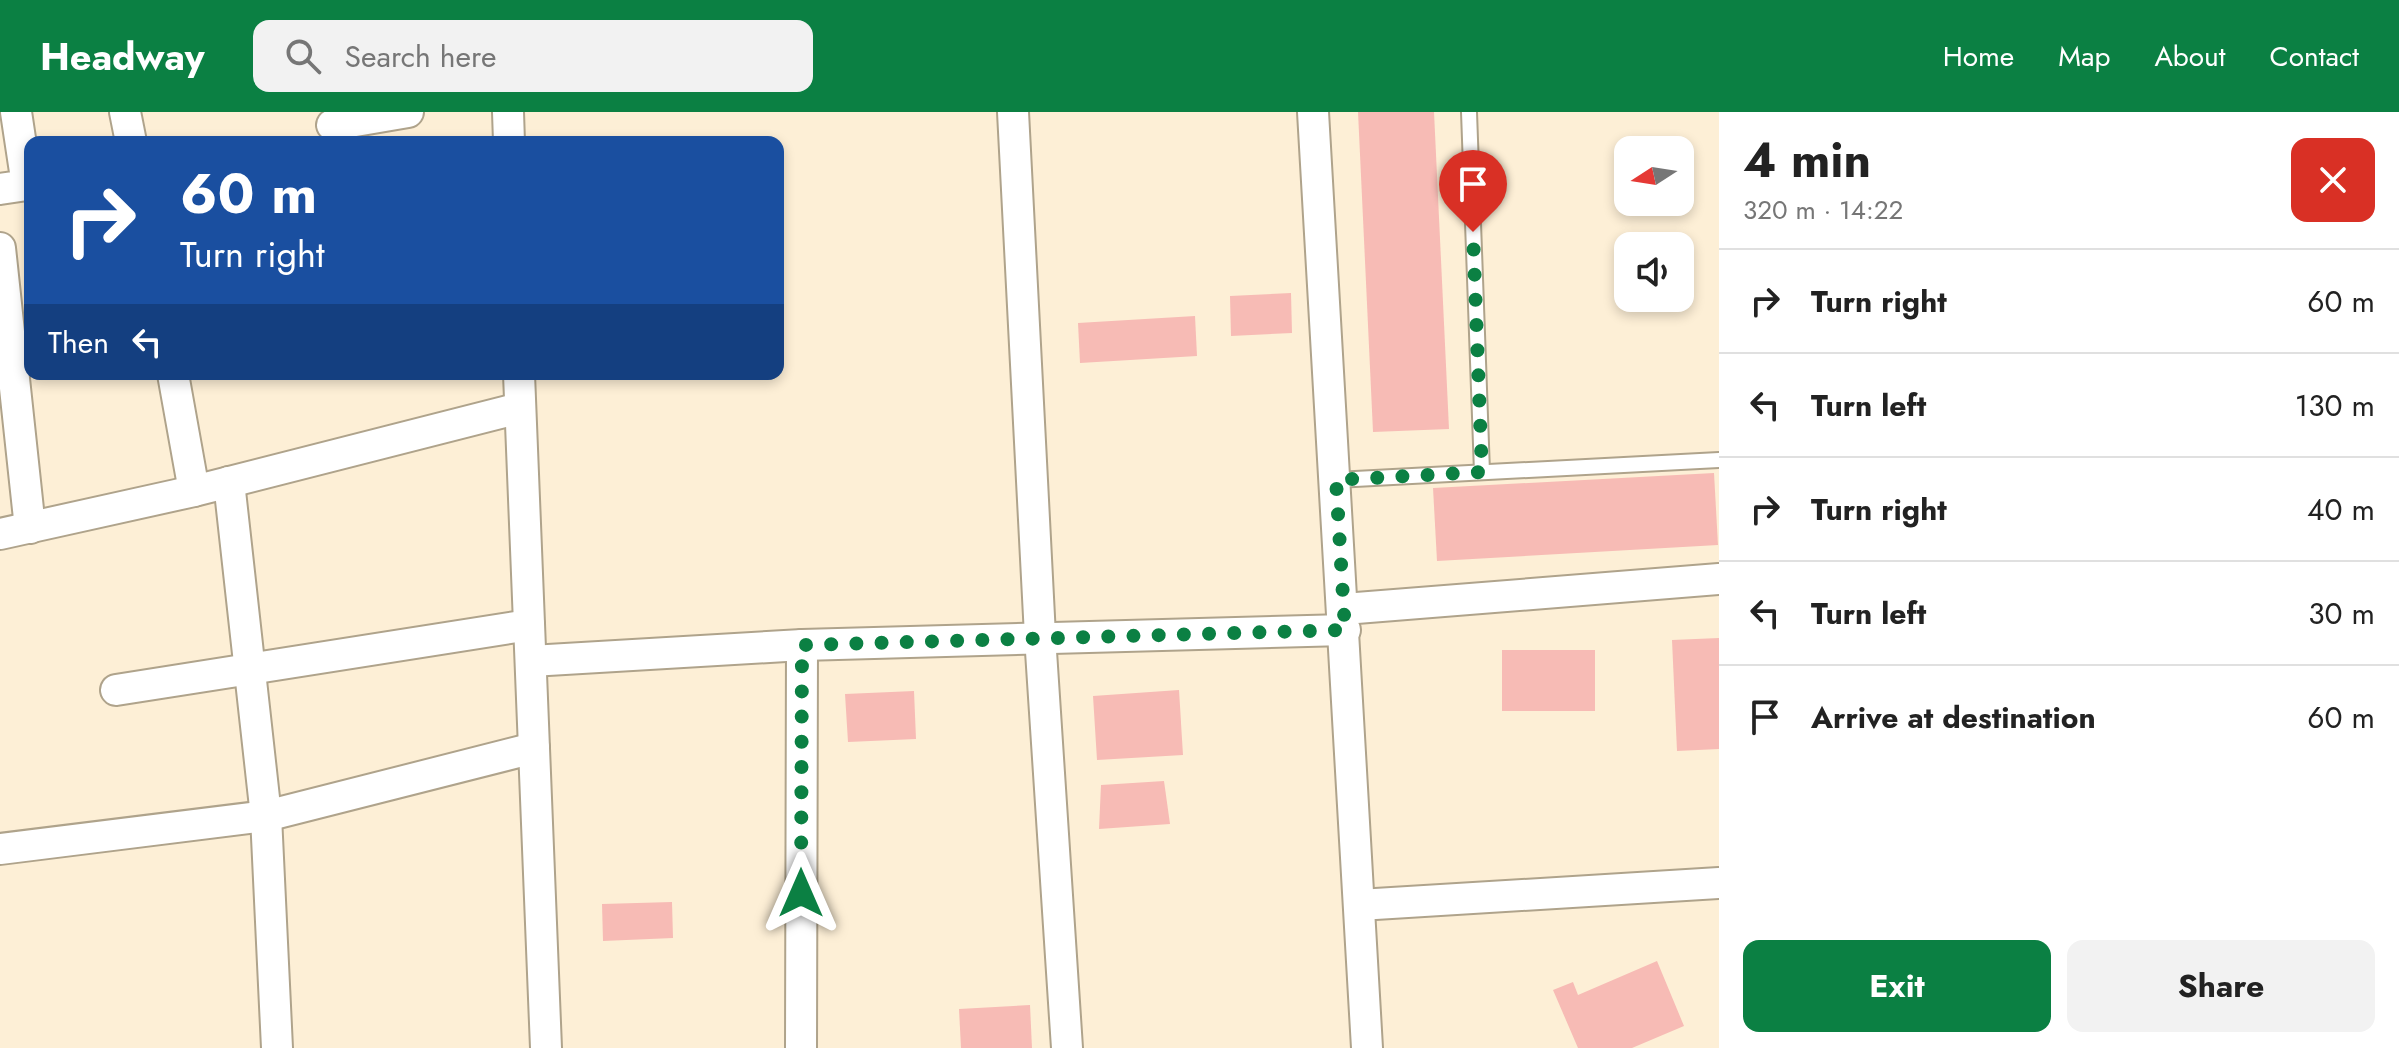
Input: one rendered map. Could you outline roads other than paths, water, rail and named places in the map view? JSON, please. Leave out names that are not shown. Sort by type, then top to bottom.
[{"type":"street","points":[[16,112],[24,165]]},
{"type":"street","points":[[125,112],[130,136]]},
{"type":"street","points":[[332,125],[408,112]]},
{"type":"street","points":[[508,112],[509,136]]},
{"type":"street","points":[[1013,112],[1040,636],[1067,1048]]},
{"type":"street","points":[[1313,112],[1367,1048]]},
{"type":"street","points":[[0,189],[24,185]]},
{"type":"street","points":[[0,248],[30,528]]},
{"type":"street","points":[[174,380],[194,491]]},
{"type":"street","points":[[519,380],[546,1048]]},
{"type":"street","points":[[0,534],[194,491],[520,408]]},
{"type":"street","points":[[229,482],[266,816],[277,1048]]},
{"type":"street","points":[[531,661],[1344,619],[1719,579]]},
{"type":"street","points":[[116,690],[529,625]]},
{"type":"street","points":[[801,1048],[802,645]]},
{"type":"street","points":[[0,849],[266,816],[534,748]]},
{"type":"street","points":[[1359,905],[1719,883]]},
{"type":"lane","points":[[1469,112],[1482,472]]},
{"type":"lane","points":[[1336,480],[1719,460]]}]
